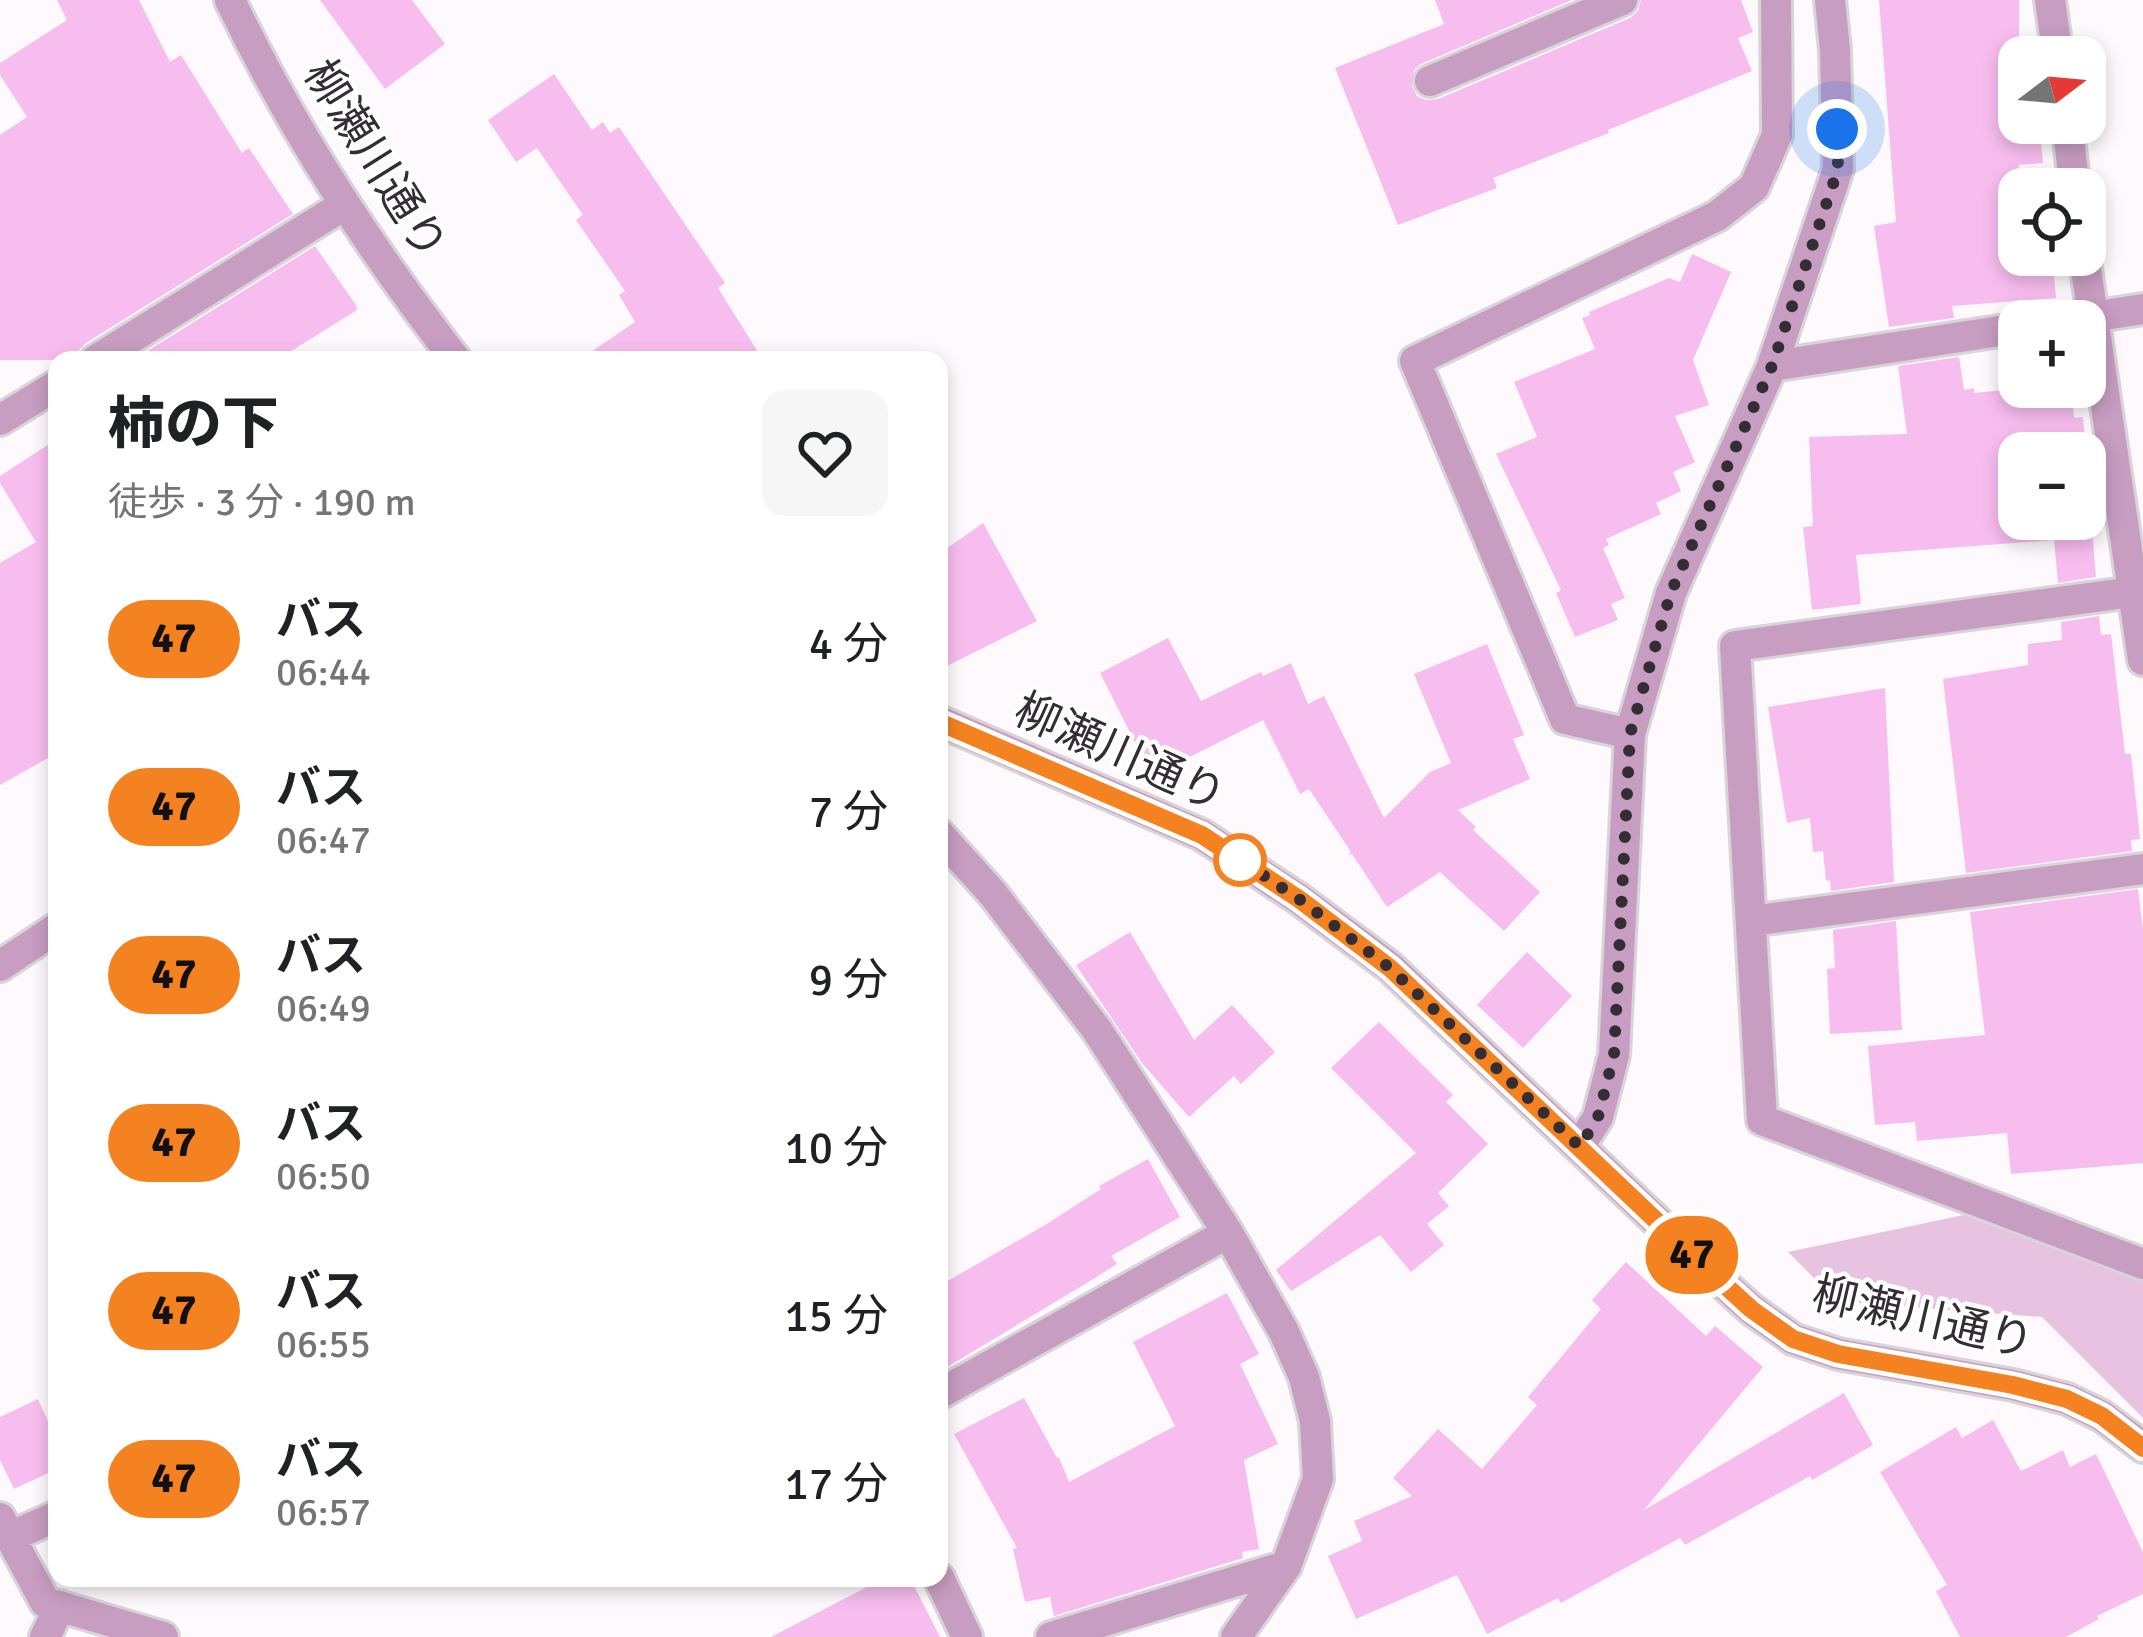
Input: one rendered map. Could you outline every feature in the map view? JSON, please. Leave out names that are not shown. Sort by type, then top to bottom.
[{"type":"street","name":"柳瀬川通り","points":[[230,0],[344,205],[449,351]]},
{"type":"street","points":[[1430,81],[1622,0]]},
{"type":"street","points":[[1630,734],[1565,719],[1414,361],[1717,216],[1754,188],[1777,135],[1776,0]]},
{"type":"street","points":[[1580,1147],[1598,1117],[1614,1055],[1630,734],[1671,592],[1772,366],[1838,169],[1831,0]]},
{"type":"street","points":[[2050,0],[2055,36]]},
{"type":"street","points":[[110,351],[344,205]]},
{"type":"street","points":[[2106,315],[2143,309]]},
{"type":"street","points":[[1772,366],[1998,331]]},
{"type":"street","points":[[0,420],[48,391]]},
{"type":"street","points":[[2097,408],[2143,660]]},
{"type":"street","points":[[2133,592],[1736,646],[1762,1120],[2143,1264]]},
{"type":"street","name":"柳瀬川通り","points":[[948,726],[1202,835],[1299,899],[1390,968],[1736,1295],[1793,1339],[1838,1354],[2067,1399],[2102,1416],[2143,1448]]},
{"type":"street","points":[[948,844],[993,894],[1096,1030],[1228,1233],[1304,1376],[1315,1420],[1318,1479],[1286,1566],[1236,1637]]},
{"type":"street","points":[[1751,920],[2143,869]]},
{"type":"street","points":[[0,966],[48,934]]},
{"type":"street","points":[[948,1389],[1228,1233]]},
{"type":"street","points":[[48,1518],[5,1528],[45,1602],[163,1637]]},
{"type":"street","points":[[1051,1637],[1286,1566]]},
{"type":"street","points":[[943,1587],[967,1637]]},
{"type":"street","points":[[45,1637],[60,1606]]},
{"type":"shaded area","points":[[1992,1209],[2143,1272],[2143,1418],[2042,1317],[1837,1301],[1788,1252]]},
{"type":"building","points":[[57,0],[139,0],[170,62],[181,55],[242,153],[249,148],[293,214],[79,351],[48,351],[48,360],[0,360],[0,135],[27,117],[0,75],[0,63],[67,20]]},
{"type":"building","points":[[320,0],[412,0],[445,44],[385,89]]},
{"type":"building","points":[[1435,0],[1572,0],[1421,64],[1414,70],[1412,87],[1426,100],[1630,18],[1641,0],[1741,0],[1753,32],[1738,38],[1752,71],[1493,178],[1497,188],[1398,225],[1335,68],[1444,24]]},
{"type":"building","points":[[1879,0],[2019,0],[2019,36],[1998,36],[1998,144],[2041,144],[2043,163],[1998,168],[1998,276],[2054,276],[2056,298],[1952,306],[1954,318],[1889,327],[1874,226],[1896,222]]},
{"type":"building","points":[[554,74],[592,130],[603,122],[610,133],[619,127],[725,283],[718,288],[757,351],[592,351],[635,322],[619,295],[625,291],[576,220],[583,215],[537,148],[516,162],[488,120]]},
{"type":"building","points":[[315,246],[356,305],[357,310],[291,351],[147,351]]},
{"type":"building","points":[[1692,254],[1731,272],[1693,360],[1709,405],[1675,416],[1695,462],[1673,472],[1681,491],[1656,503],[1661,514],[1606,539],[1609,545],[1603,548],[1625,598],[1611,604],[1618,620],[1575,637],[1556,593],[1561,590],[1496,454],[1537,437],[1514,382],[1595,349],[1582,318],[1669,278],[1680,282]]},
{"type":"building","points":[[1959,357],[1964,390],[1998,391],[1998,408],[2073,408],[2074,418],[2083,417],[2084,432],[1998,432],[1998,540],[2054,540],[1856,555],[1861,604],[1812,610],[1803,527],[1813,526],[1809,437],[1907,434],[1898,366]]},
{"type":"building","points":[[48,445],[48,758],[0,785],[0,563],[36,542],[0,476]]},
{"type":"building","points":[[983,523],[1037,621],[948,666],[948,548]]},
{"type":"building","points":[[2054,540],[2093,540],[2096,577],[2058,583]]},
{"type":"building","points":[[2099,616],[2101,635],[2111,634],[2140,839],[2131,840],[2132,851],[1966,873],[1943,679],[2028,665],[2028,644],[2062,640],[2061,622]]},
{"type":"building","points":[[1168,638],[1201,701],[1291,663],[1308,704],[1324,696],[1384,818],[1430,772],[1451,763],[1414,674],[1487,644],[1524,735],[1513,739],[1530,779],[1458,810],[1540,892],[1504,931],[1440,872],[1387,907],[1352,854],[1348,855],[1351,852],[1309,789],[1300,794],[1263,720],[1152,776],[1100,673]]},
{"type":"building","points":[[1885,688],[1894,882],[1831,891],[1823,851],[1813,852],[1810,818],[1787,823],[1768,707]]},
{"type":"building","points":[[2138,889],[2143,929],[2143,1163],[2011,1174],[2007,1133],[1917,1141],[1915,1122],[1875,1125],[1868,1046],[1985,1035],[1970,912]]},
{"type":"building","points":[[1896,921],[1902,1030],[1830,1034],[1827,969],[1835,968],[1833,930]]},
{"type":"building","points":[[1130,932],[1194,1040],[1232,1005],[1275,1052],[1241,1084],[1234,1076],[1189,1117],[1142,1063],[1076,965]]},
{"type":"building","points":[[1527,952],[1572,996],[1523,1048],[1477,1005]]},
{"type":"building","points":[[1379,1022],[1453,1095],[1446,1102],[1488,1144],[1438,1193],[1449,1206],[1427,1224],[1444,1245],[1411,1272],[1380,1235],[1291,1291],[1276,1270],[1416,1153],[1331,1068]]},
{"type":"building","points":[[1148,1159],[1180,1217],[1111,1256],[1117,1264],[948,1367],[948,1281],[1045,1225],[1101,1189],[1099,1186]]},
{"type":"building","points":[[1626,1262],[1706,1336],[1715,1326],[1763,1367],[1644,1510],[1844,1393],[1873,1445],[1685,1545],[1680,1538],[1561,1603],[1558,1598],[1487,1634],[1457,1575],[1356,1619],[1328,1556],[1362,1541],[1354,1521],[1412,1496],[1393,1478],[1438,1429],[1482,1469],[1537,1405],[1528,1397],[1601,1309],[1592,1300]]},
{"type":"building","points":[[1227,1293],[1259,1354],[1240,1364],[1278,1444],[1244,1460],[1259,1549],[1054,1616],[1050,1597],[1025,1602],[1013,1549],[1017,1548],[954,1434],[1024,1398],[1069,1482],[1175,1426],[1133,1342]]},
{"type":"building","points":[[38,1399],[48,1421],[48,1473],[14,1489],[0,1460],[0,1417]]},
{"type":"building","points":[[1993,1420],[2021,1471],[2063,1450],[2070,1467],[2096,1454],[2143,1552],[2143,1594],[2066,1637],[1960,1637],[1936,1591],[1947,1585],[1880,1472],[1956,1427],[1962,1438]]},
{"type":"building","points":[[867,1587],[915,1587],[940,1637],[771,1637]]},
{"type":"bus line","name":"47","points":[[948,726],[1202,835],[1299,899],[1390,968],[1642,1209],[1751,1309],[1793,1339],[1838,1354],[2067,1399],[2102,1416],[2143,1448]]},
{"type":"route","points":[[1240,860],[1234,856],[1390,968],[1580,1147],[1598,1117],[1614,1055],[1630,734],[1671,592],[1772,366],[1838,169],[1837,129]]}]
